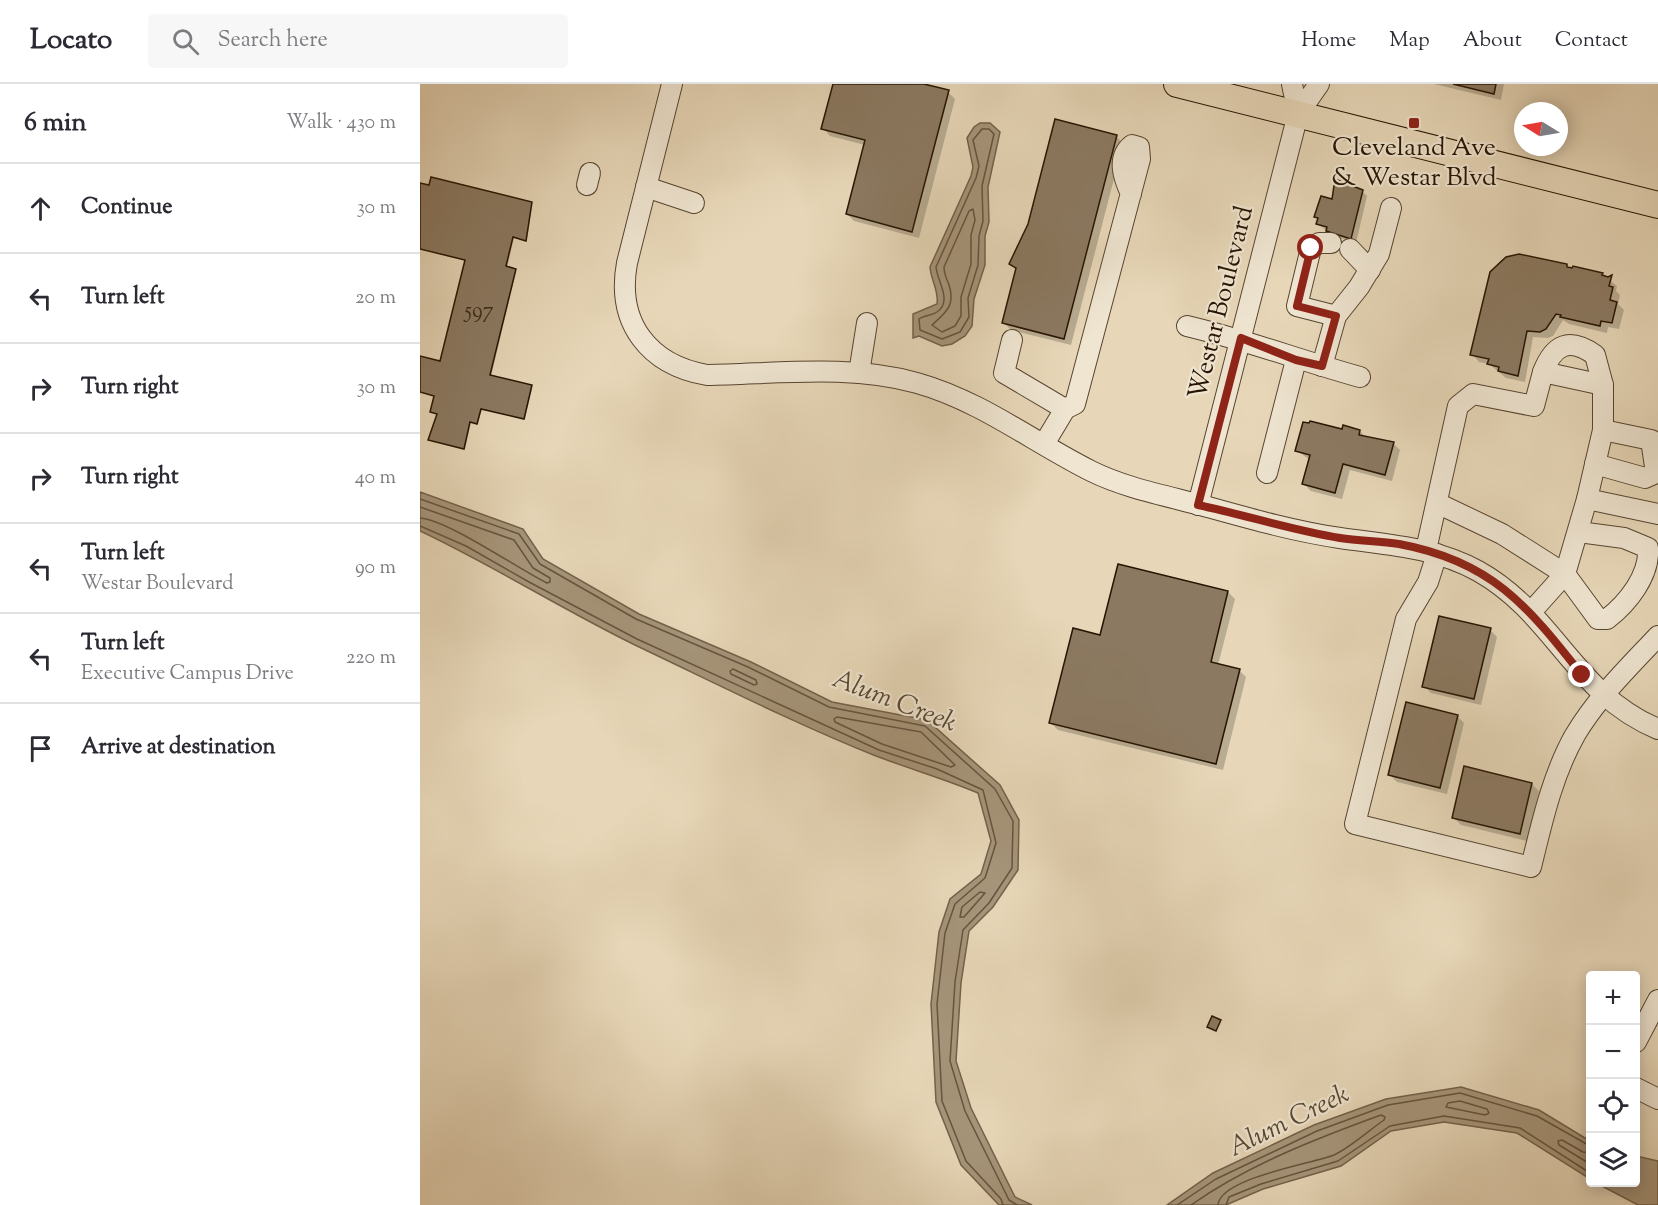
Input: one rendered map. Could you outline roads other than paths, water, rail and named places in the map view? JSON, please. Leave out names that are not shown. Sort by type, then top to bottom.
[{"type":"main road","points":[[1177,84],[1658,205]]},
{"type":"street","points":[[672,84],[627,263],[625,290],[627,309],[645,345],[671,364],[689,372],[707,375],[859,373],[891,377],[948,393],[977,406],[1100,475],[1198,505],[1340,538],[1397,544],[1431,552],[1478,572],[1503,588],[1531,612],[1602,695],[1631,718],[1658,729]]},
{"type":"street","name":"Westar Boulevard","points":[[1292,84],[1298,114]]},
{"type":"street","name":"Westar Boulevard","points":[[1198,505],[1298,114],[1319,84]]},
{"type":"street","points":[[646,187],[694,203]]},
{"type":"street","points":[[1044,444],[1065,409],[1075,404],[1131,194]]},
{"type":"street","points":[[1322,366],[1336,316],[1379,254],[1391,208]]},
{"type":"street","points":[[1330,243],[1319,243],[1311,248],[1297,306],[1336,316]]},
{"type":"street","points":[[1350,249],[1370,270]]},
{"type":"street","points":[[859,373],[867,323]]},
{"type":"street","points":[[1187,326],[1241,338],[1296,360],[1360,377]]},
{"type":"street","points":[[1012,340],[1004,373],[1065,409]]},
{"type":"street","points":[[1531,612],[1565,573],[1579,532],[1603,430],[1603,385],[1595,355],[1578,345],[1558,348],[1549,356],[1534,406],[1473,394],[1458,406],[1437,503],[1428,582],[1406,619],[1355,824],[1531,867],[1551,791],[1575,736],[1602,695],[1658,636]]},
{"type":"street","points":[[1267,473],[1296,360]]},
{"type":"street","points":[[1543,372],[1603,385]]},
{"type":"street","points":[[1595,464],[1645,478],[1656,473],[1651,440],[1603,430]]},
{"type":"street","points":[[1587,499],[1658,514]]},
{"type":"street","points":[[1437,503],[1502,534],[1565,573],[1598,619],[1607,619],[1630,596],[1643,576],[1649,559],[1648,548],[1624,538],[1579,532]]},
{"type":"street","points":[[1640,1033],[1658,1000]]},
{"type":"street","points":[[1640,1090],[1658,1099]]},
{"type":"water","points":[[980,123],[990,123],[1000,132],[988,187],[989,222],[985,236],[985,265],[974,299],[972,326],[965,336],[952,344],[942,346],[919,336],[913,338],[913,314],[937,304],[937,294],[930,267],[971,176],[973,167],[967,138],[974,127]]},
{"type":"water","points":[[420,492],[523,529],[543,559],[639,614],[751,662],[832,702],[927,720],[1000,785],[1019,820],[1018,870],[993,907],[969,931],[961,983],[956,1061],[971,1108],[1015,1197],[1032,1205],[999,1205],[961,1165],[936,1102],[931,1004],[939,932],[950,899],[981,874],[991,841],[978,793],[876,756],[756,703],[609,632],[420,531]]},
{"type":"water","points":[[1461,1087],[1539,1110],[1586,1139],[1586,1176],[1517,1133],[1444,1122],[1391,1131],[1341,1166],[1263,1189],[1226,1205],[1167,1205],[1213,1173],[1314,1125],[1386,1099]]},
{"type":"water","points":[[1640,1157],[1658,1161],[1658,1205],[1638,1205],[1604,1187],[1640,1187]]},
{"type":"place","name":"Cleveland Ave & Westar Blvd","points":[[1414,123]]},
{"type":"water label","name":"Alum Creek","points":[[894,702]]},
{"type":"water label","name":"Alum Creek","points":[[1289,1122]]}]
